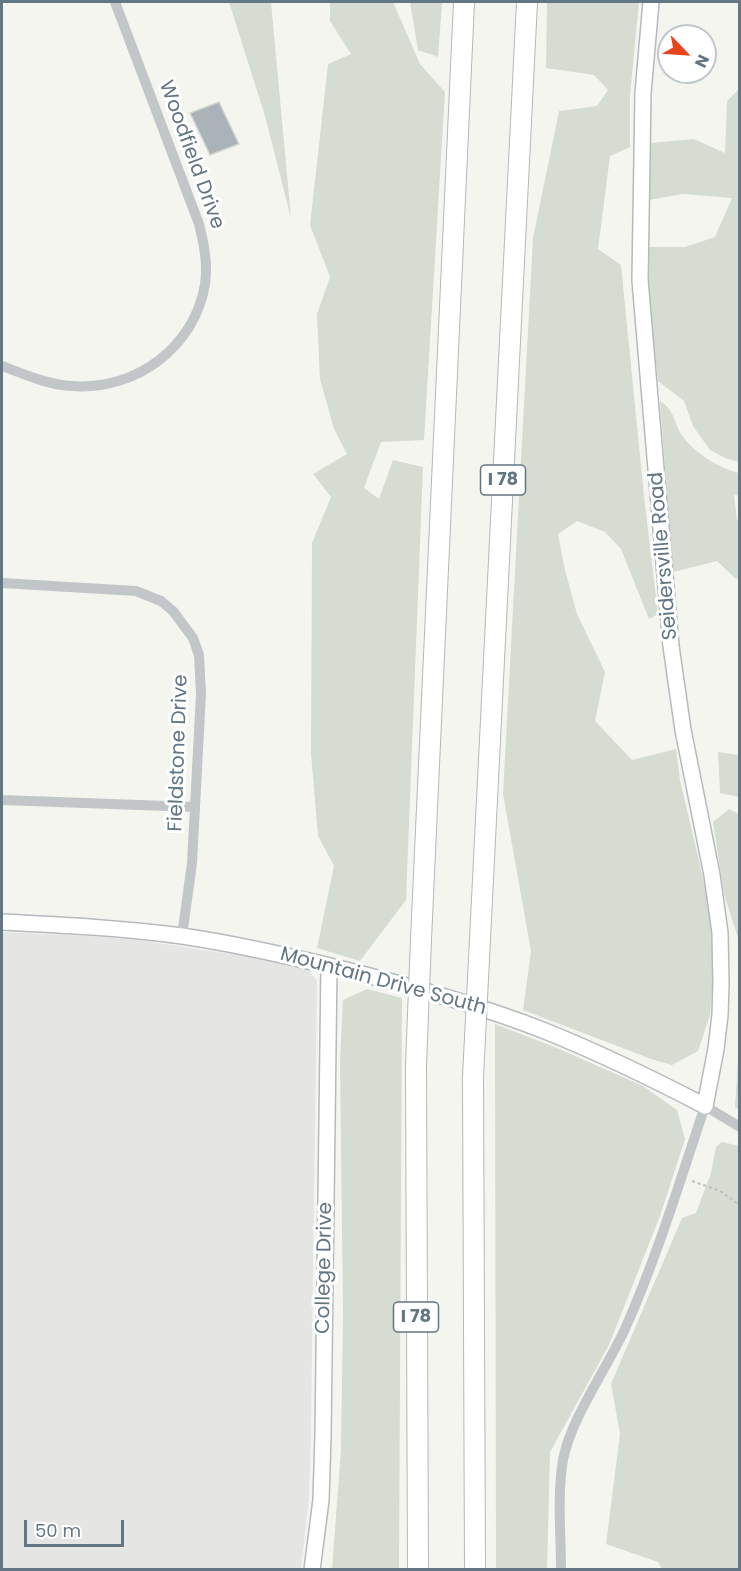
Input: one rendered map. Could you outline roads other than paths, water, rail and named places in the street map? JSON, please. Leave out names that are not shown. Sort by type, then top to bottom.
[{"type":"highway","name":"I 78","points":[[418,1569],[416,1065],[464,2]]},
{"type":"highway","name":"I 78","points":[[474,1569],[473,1077],[527,2]]},
{"type":"street","name":"Woodfield Drive","points":[[2,366],[71,386],[90,387],[122,381],[150,368],[172,350],[190,325],[202,297],[205,282],[205,244],[115,2]]},
{"type":"street","name":"Seidersville Road","points":[[651,2],[643,93],[640,279],[671,646],[682,730],[712,874],[720,933],[720,1015],[705,1106]]},
{"type":"street","name":"Fieldstone Drive","points":[[2,583],[122,589],[151,596],[162,601],[173,611],[194,638],[200,664],[201,694],[192,863],[182,936]]},
{"type":"street","points":[[2,800],[194,807]]},
{"type":"street","name":"Mountain Drive South","points":[[2,922],[182,936],[268,951],[429,991],[514,1019],[619,1062],[705,1106],[740,1127]]},
{"type":"street","name":"College Drive","points":[[312,1569],[321,1500],[323,1436],[329,966]]},
{"type":"street","points":[[561,1569],[561,1490],[563,1460],[569,1439],[609,1363],[639,1296],[705,1106]]}]
